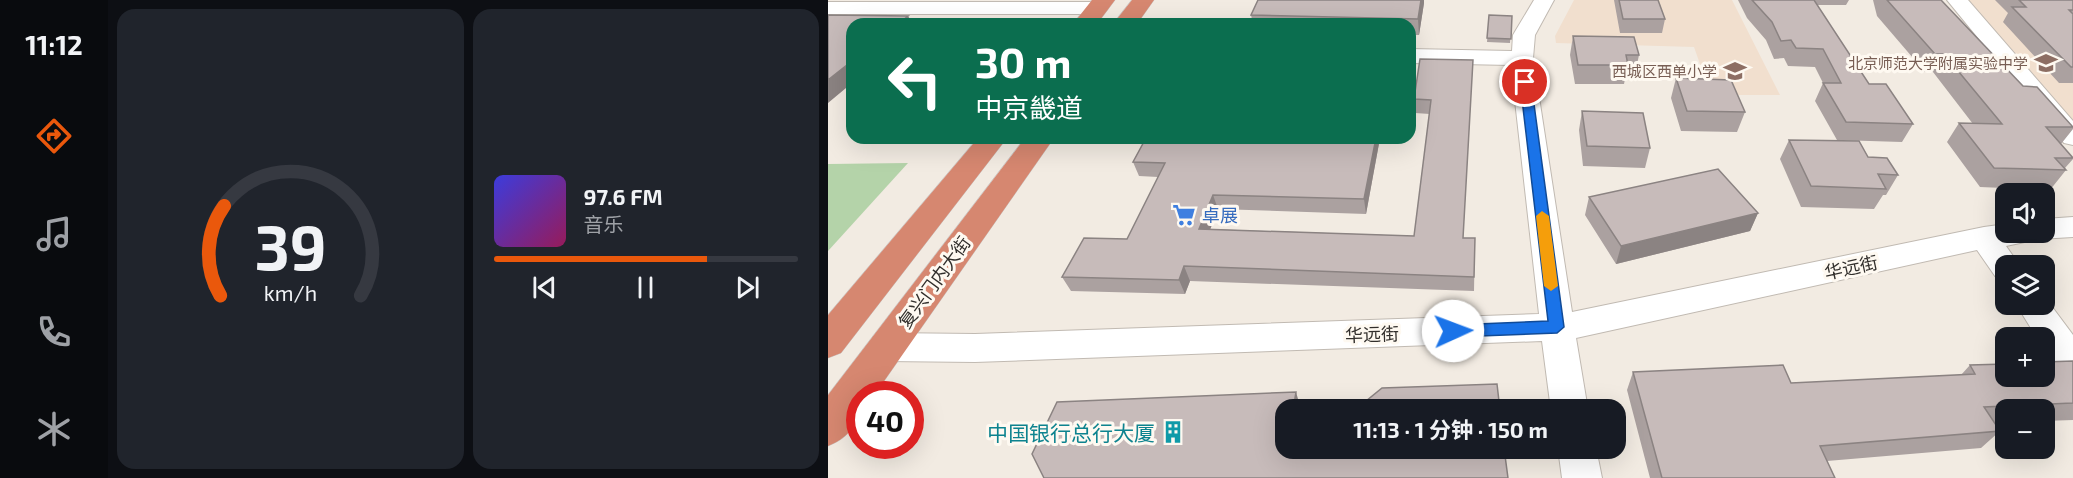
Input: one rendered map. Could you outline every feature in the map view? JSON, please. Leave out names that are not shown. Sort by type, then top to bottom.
[{"type":"highway","points":[[1130,18],[1143,0]]},
{"type":"highway","points":[[828,342],[988,144]]},
{"type":"highway","name":"复兴门内大街","points":[[828,427],[1036,144]]},
{"type":"street","points":[[1544,0],[1524,35],[1522,58],[1568,399]]},
{"type":"street","points":[[1957,0],[2073,137]]},
{"type":"street","points":[[828,8],[1096,11]]},
{"type":"street","points":[[1416,56],[1522,58]]},
{"type":"street","points":[[2055,229],[2073,227]]},
{"type":"street","name":"华远街","points":[[886,347],[975,348],[1557,327],[1594,322],[1995,236]]},
{"type":"street","points":[[1984,238],[1996,255]]},
{"type":"street","points":[[2040,315],[2073,362]]},
{"type":"street","points":[[1579,459],[1582,478]]},
{"type":"shaded area","name":"西城区西单小学","points":[[1574,0],[1732,0],[1780,95],[1711,95],[1694,47],[1556,43],[1555,36]]},
{"type":"shaded area","name":"北京师范大学附属实验中学","points":[[1965,0],[2073,0],[2073,126]]},
{"type":"green space","points":[[908,163],[828,251],[828,164]]},
{"type":"building","points":[[1258,0],[1421,0],[1418,19],[1251,15]]},
{"type":"building","points":[[1619,0],[1658,0],[1665,19],[1623,19]]},
{"type":"building","points":[[1752,0],[1814,0],[1869,84],[1886,84],[1913,124],[1846,122],[1823,83],[1841,83],[1823,49],[1796,48],[1791,40],[1781,41],[1772,22]]},
{"type":"building","points":[[1887,0],[1941,0],[2023,86],[2037,87],[2073,127],[2046,127],[2073,158],[2055,158],[2066,170],[1994,168],[1959,123],[2002,124],[1944,54],[1935,54]]},
{"type":"building","points":[[2019,0],[2073,0],[2073,10],[2069,10],[2073,14],[2073,67],[2012,7],[2026,7]]},
{"type":"building","points":[[828,15],[908,16],[906,18],[846,18],[846,66],[828,80]]},
{"type":"building","points":[[1489,15],[1512,16],[1511,39],[1487,38]]},
{"type":"building","points":[[1573,36],[1634,37],[1639,55],[1626,55],[1628,65],[1578,65]]},
{"type":"building","points":[[1420,59],[1473,60],[1463,238],[1475,238],[1474,277],[1184,266],[1179,280],[1062,277],[1084,238],[1127,239],[1165,163],[1133,162],[1143,144],[1375,144],[1364,199],[1213,195],[1199,229],[1414,236],[1431,100],[1416,99]]},
{"type":"building","points":[[1676,78],[1731,80],[1745,112],[1687,111]]},
{"type":"building","points":[[1582,111],[1643,113],[1650,148],[1587,146]]},
{"type":"building","points":[[1789,140],[1859,141],[1868,157],[1887,158],[1898,175],[1878,174],[1886,189],[1811,186]]},
{"type":"building","points":[[1718,169],[1758,213],[1621,246],[1589,197]]},
{"type":"building","points":[[2073,361],[2073,403],[2055,404],[2055,399],[1995,399],[1995,407],[1984,407],[1995,424],[1995,431],[1820,446],[1835,478],[1662,478],[1633,372],[1783,365],[1791,383],[1975,374],[1970,365],[1995,364],[1995,387],[2055,387],[2055,362]]},
{"type":"building","points":[[1497,384],[1499,399],[1368,399],[1382,388]]},
{"type":"building","name":"中国银行总行大厦","points":[[1296,392],[1295,399],[1275,399],[1275,459],[1505,459],[1508,478],[1044,478],[1032,454],[1057,402]]},
{"type":"slow traffic","points":[[1542,216],[1551,286]]},
{"type":"place","name":"北京师范大学附属实验中学","points":[[2046,63]]},
{"type":"place","name":"西城区西单小学","points":[[1735,71]]},
{"type":"place","name":"卓展","points":[[1184,215]]},
{"type":"place","name":"中国银行总行大厦","points":[[1173,432]]},
{"type":"route","points":[[1453,331],[1557,327],[1525,82]]}]
